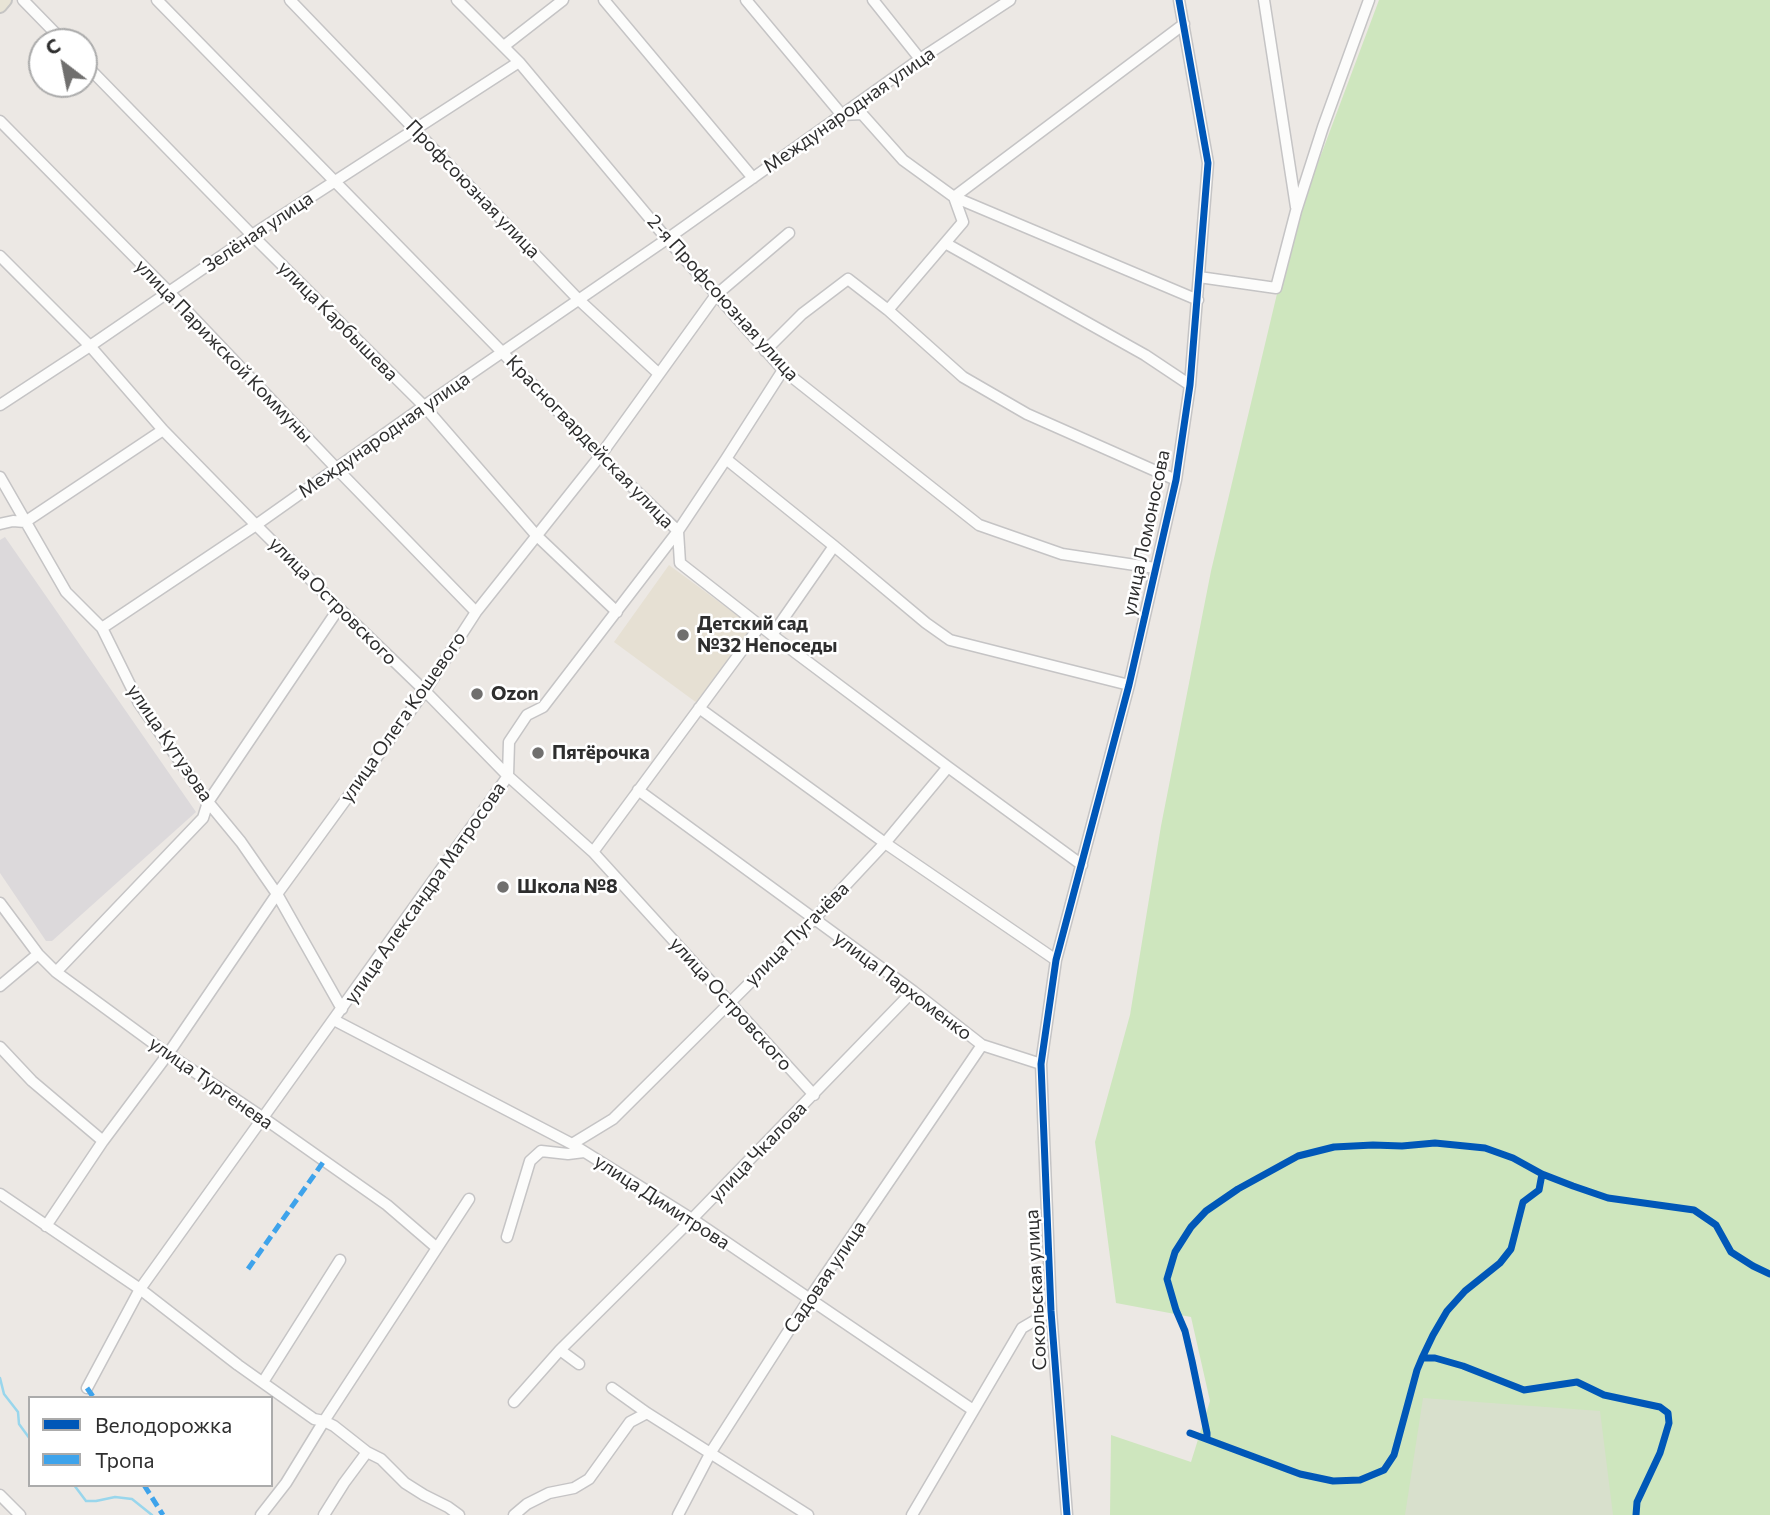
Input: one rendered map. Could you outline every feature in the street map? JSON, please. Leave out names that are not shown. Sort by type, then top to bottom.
[{"type":"main road","points":[[0,6],[5,0]]},
{"type":"street","points":[[23,0],[50,28]]},
{"type":"street","name":"Красногвардейская улица","points":[[157,0],[502,352],[600,456],[678,531],[680,563],[947,767],[1082,865]]},
{"type":"street","name":"Профсоюзная улица","points":[[290,0],[579,300],[659,374]]},
{"type":"street","name":"2-я Профсоюзная улица","points":[[457,0],[519,62],[667,239],[783,370],[979,525],[1062,554],[1155,568]]},
{"type":"street","points":[[504,46],[562,0]]},
{"type":"street","points":[[604,0],[753,178]]},
{"type":"street","points":[[746,0],[842,115],[862,114],[903,160],[954,197],[1198,300]]},
{"type":"street","points":[[873,0],[920,59]]},
{"type":"street","name":"Международная улица","points":[[102,628],[256,525],[667,239],[996,4],[1010,0]]},
{"type":"street","name":"улица Ломоносова","points":[[1041,1064],[1056,960],[1129,685],[1176,480],[1190,385],[1208,163],[1179,0]]},
{"type":"street","points":[[1264,0],[1296,211]]},
{"type":"street","points":[[1199,277],[1276,288],[1296,211],[1368,0]]},
{"type":"street","points":[[954,197],[1184,24]]},
{"type":"street","name":"Зелёная улица","points":[[0,405],[252,235],[519,62]]},
{"type":"street","name":"улица Карбышева","points":[[98,77],[424,406],[537,535],[617,612]]},
{"type":"street","name":"улица Парижской Коммуны","points":[[0,121],[169,292],[476,612]]},
{"type":"street","points":[[888,310],[962,222],[954,197]]},
{"type":"street","name":"улица Олега Кошевого","points":[[46,1227],[103,1140],[168,1054],[276,894],[425,691],[476,612],[600,456],[716,295],[789,233]]},
{"type":"street","points":[[945,243],[1145,355],[1190,385]]},
{"type":"street","name":"улица Островского","points":[[0,256],[90,346],[163,430],[256,525],[508,776],[593,852],[814,1095]]},
{"type":"street","points":[[765,351],[802,314],[848,279],[888,310],[963,377],[1027,414],[1176,480]]},
{"type":"street","name":"улица Александра Матросова","points":[[87,1388],[139,1289],[508,776],[509,742],[527,715],[543,707],[678,531],[783,370]]},
{"type":"street","points":[[0,524],[13,521],[25,523],[163,430]]},
{"type":"street","points":[[726,459],[950,640],[1129,685]]},
{"type":"street","name":"улица Кутузова","points":[[0,477],[66,592],[102,628],[139,703],[276,894],[342,1009]]},
{"type":"street","points":[[772,635],[834,546]]},
{"type":"street","points":[[56,972],[203,818],[208,802],[339,608]]},
{"type":"street","points":[[593,852],[760,626]]},
{"type":"street","points":[[699,708],[885,843],[1056,960]]},
{"type":"street","name":"улица Пугачёва","points":[[572,1144],[613,1119],[814,919],[885,843],[947,767]]},
{"type":"street","name":"улица Пархоменко","points":[[638,790],[982,1045],[1041,1064]]},
{"type":"street","name":"улица Тургенева","points":[[0,903],[38,954],[56,972],[168,1054],[387,1205],[437,1248]]},
{"type":"street","points":[[0,986],[38,954]]},
{"type":"street","name":"улица Чкалова","points":[[514,1402],[560,1350],[814,1095],[912,991]]},
{"type":"street","name":"улица Димитрова","points":[[334,1020],[572,1144],[692,1219],[973,1410]]},
{"type":"street","name":"Садовая улица","points":[[678,1515],[711,1452],[809,1299],[982,1045]]},
{"type":"street","points":[[0,1047],[32,1081],[103,1140]]},
{"type":"street","name":"Сокольская улица","points":[[1041,1064],[1051,1311],[1067,1515]]},
{"type":"street","points":[[507,1237],[530,1161],[541,1151],[568,1154],[584,1152]]},
{"type":"street","points":[[0,1194],[139,1289],[314,1419],[334,1426],[367,1452],[381,1459],[405,1483],[459,1515]]},
{"type":"street","points":[[261,1515],[286,1483],[469,1199]]},
{"type":"street","points":[[263,1382],[340,1260]]},
{"type":"street","points":[[912,1515],[1022,1328],[1051,1311]]},
{"type":"street","points":[[560,1350],[579,1364]]},
{"type":"street","points":[[612,1388],[808,1515]]},
{"type":"street","points":[[514,1515],[538,1498],[574,1488],[589,1479],[630,1422],[647,1413]]},
{"type":"street","points":[[324,1515],[367,1452]]},
{"type":"street","points":[[0,1495],[17,1514]]},
{"type":"shaded area","points":[[5,537],[196,812],[52,941],[46,941],[0,873],[0,540]]},
{"type":"shaded area","name":"Детский сад №32 Непоседы","points":[[669,565],[753,627],[697,703],[614,642]]},
{"type":"green space","points":[[1379,0],[1770,0],[1770,1515],[1110,1515],[1111,1435],[1191,1462],[1210,1401],[1191,1317],[1116,1303],[1095,1142],[1130,1015],[1161,826],[1211,571],[1291,235]]},
{"type":"green space","points":[[1423,1398],[1600,1411],[1613,1515],[1405,1515]]},
{"type":"waterway","points":[[0,1378],[4,1394],[18,1412],[19,1424],[28,1436]]},
{"type":"waterway","points":[[76,1487],[86,1501],[115,1497],[132,1499],[152,1515]]},
{"type":"marked path","points":[[248,1269],[324,1161]]},
{"type":"marked path","points":[[87,1388],[93,1396]]},
{"type":"marked path","points":[[145,1487],[163,1515]]},
{"type":"cycle path","points":[[1067,1515],[1051,1311],[1041,1064],[1056,960],[1129,685],[1176,480],[1190,385],[1208,163],[1179,0]]},
{"type":"cycle path","points":[[1207,1439],[1185,1331],[1167,1279],[1175,1252],[1191,1227],[1206,1211],[1238,1189],[1298,1156],[1334,1147],[1373,1145],[1435,1143],[1485,1148],[1513,1158],[1542,1174],[1608,1198],[1694,1210],[1716,1225],[1731,1252],[1770,1274]]},
{"type":"cycle path","points":[[1422,1358],[1447,1311],[1465,1291],[1500,1263],[1511,1249],[1523,1202],[1539,1190],[1542,1174]]},
{"type":"cycle path","points":[[1190,1433],[1300,1474],[1333,1481],[1360,1480],[1384,1470],[1394,1455],[1422,1358],[1435,1358],[1463,1366],[1524,1390],[1577,1382],[1604,1395],[1660,1407],[1668,1413],[1669,1423],[1660,1453],[1637,1502],[1636,1515]]},
{"type":"place","name":"Детский сад №32 Непоседы","points":[[683,635]]},
{"type":"place","name":"Ozon","points":[[477,694]]},
{"type":"place","name":"Пятёрочка","points":[[538,753]]},
{"type":"place","name":"Школа №8","points":[[503,887]]}]
